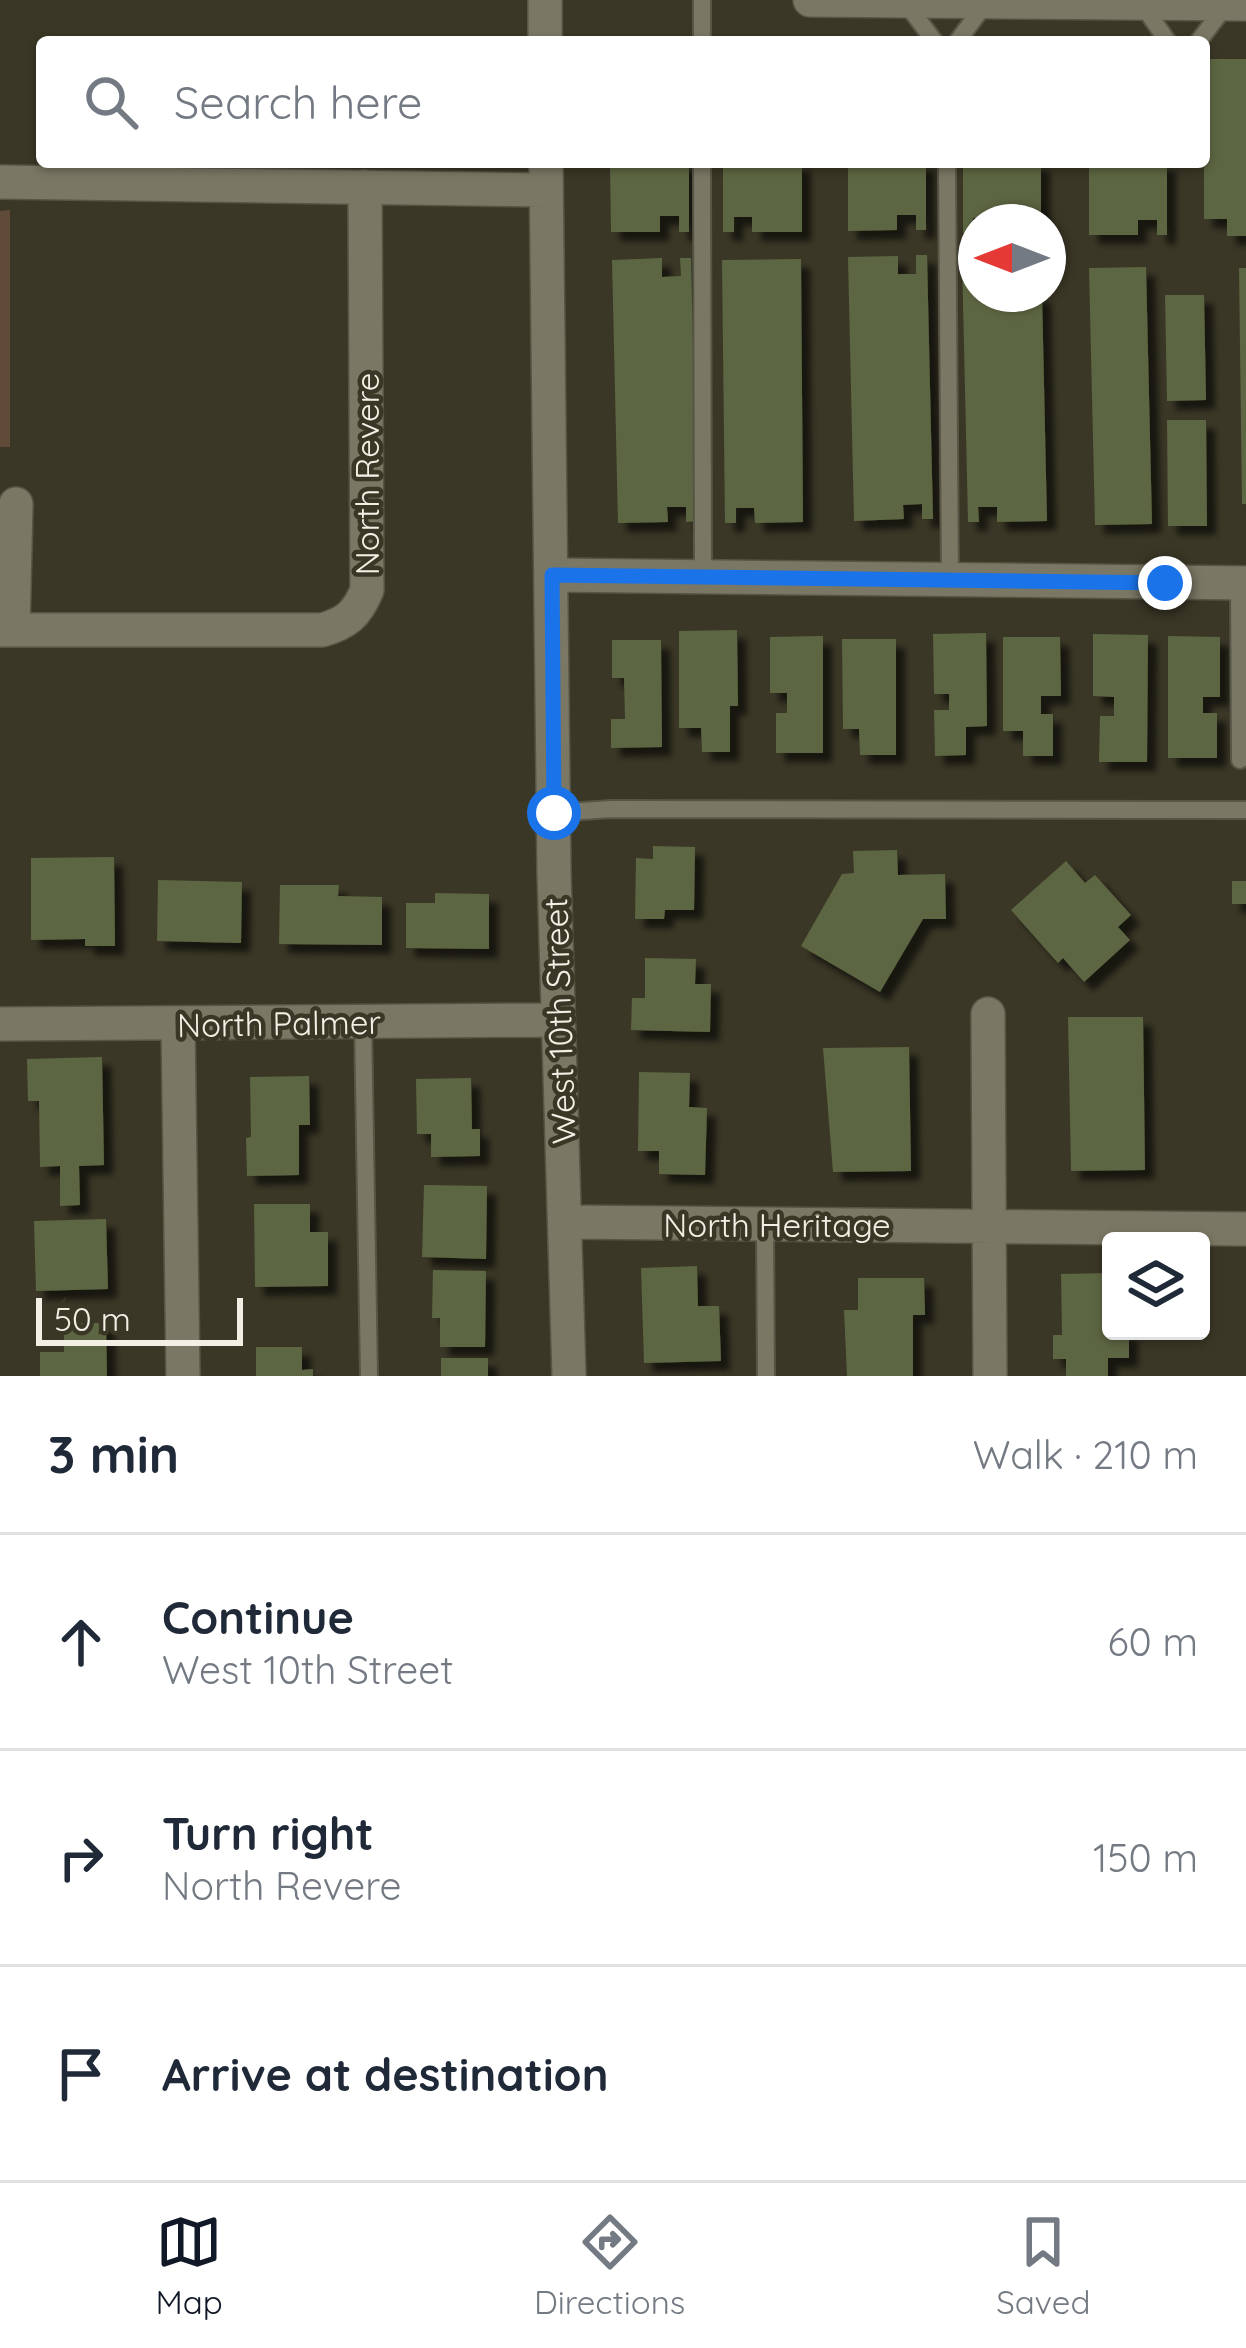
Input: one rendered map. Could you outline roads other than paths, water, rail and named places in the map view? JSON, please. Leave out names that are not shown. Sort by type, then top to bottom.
[{"type":"street","points":[[544,0],[545,36]]},
{"type":"street","points":[[810,0],[1218,3]]},
{"type":"street","points":[[0,182],[365,187],[546,176]]},
{"type":"street","name":"West 10th Street","points":[[546,176],[557,1021],[569,1376]]},
{"type":"street","name":"North Revere","points":[[6,630],[322,630],[344,624],[359,609],[367,590],[365,187]]},
{"type":"street","points":[[6,630],[16,504]]},
{"type":"street","points":[[552,575],[1242,584]]},
{"type":"street","points":[[988,1014],[990,1376]]},
{"type":"street","name":"North Palmer","points":[[0,1024],[557,1021]]},
{"type":"street","points":[[178,1024],[184,1376]]},
{"type":"street","name":"North Heritage","points":[[566,1222],[1246,1229]]},
{"type":"lane","points":[[702,0],[702,36]]},
{"type":"lane","points":[[904,1],[930,36]]},
{"type":"lane","points":[[959,36],[970,1]]},
{"type":"lane","points":[[1141,3],[1164,36]]},
{"type":"lane","points":[[1201,36],[1218,3]]},
{"type":"lane","points":[[702,168],[703,577]]},
{"type":"lane","points":[[947,168],[950,580]]},
{"type":"lane","points":[[1240,760],[1242,584]]},
{"type":"lane","points":[[554,813],[611,809],[1246,811]]},
{"type":"lane","points":[[363,1022],[369,1376]]},
{"type":"lane","points":[[765,1224],[766,1376]]}]
